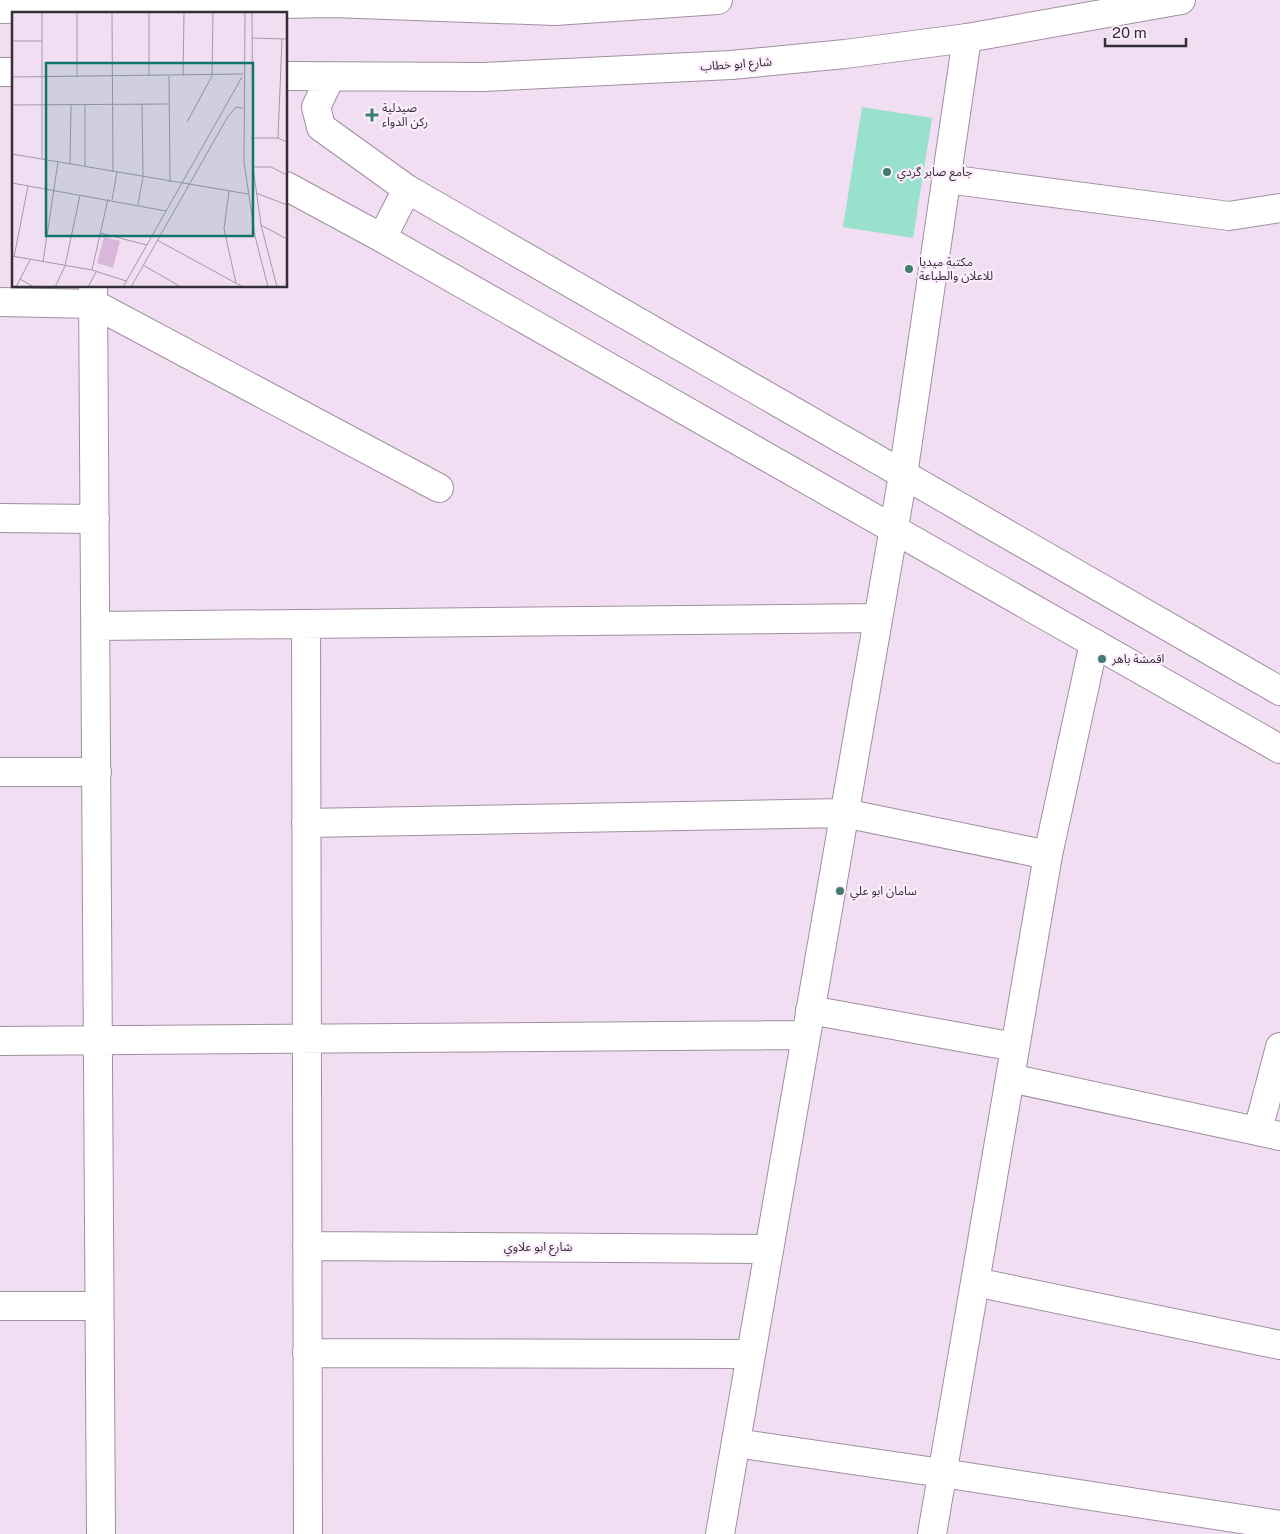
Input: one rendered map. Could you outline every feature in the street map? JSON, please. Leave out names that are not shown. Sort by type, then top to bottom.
[{"type":"street","points":[[0,9],[332,3],[555,6],[718,0]]},
{"type":"street","name":"شارع ابو خطاب","points":[[288,76],[483,77],[731,65],[845,54],[968,38],[1181,0]]},
{"type":"street","points":[[720,1534],[903,475],[968,38]]},
{"type":"street","points":[[331,76],[316,107],[322,127],[407,190],[1280,691]]},
{"type":"street","points":[[947,179],[1229,216],[1280,208]]},
{"type":"street","points":[[288,187],[382,238],[1280,750]]},
{"type":"street","points":[[382,238],[407,190]]},
{"type":"street","points":[[0,302],[93,295],[439,488]]},
{"type":"street","points":[[93,295],[101,1534]]},
{"type":"street","points":[[0,518],[95,519]]},
{"type":"street","points":[[96,626],[878,618]]},
{"type":"street","points":[[306,624],[308,1534]]},
{"type":"street","points":[[932,1534],[1048,854],[1094,644]]},
{"type":"street","points":[[0,772],[97,772]]},
{"type":"street","points":[[306,823],[844,813],[1048,854]]},
{"type":"street","points":[[0,1041],[307,1039],[808,1023],[1015,1047]]},
{"type":"street","points":[[1010,1078],[1269,1133],[1280,1047]]},
{"type":"street","name":"شارع ابو علاوي","points":[[307,1246],[769,1248]]},
{"type":"street","points":[[975,1282],[1280,1344]]},
{"type":"street","points":[[0,1306],[99,1306]]},
{"type":"street","points":[[308,1353],[751,1354]]},
{"type":"street","points":[[736,1443],[1280,1525]]},
{"type":"building","name":"جامع صابر گردي","points":[[862,107],[932,118],[913,238],[843,227]]},
{"type":"place","name":"صيدلية ركن الدواء","points":[[372,115]]},
{"type":"place","name":"جامع صابر گردي","points":[[887,172]]},
{"type":"place","name":"مكتبة ميديا للاعلان والطباعة","points":[[909,269]]},
{"type":"place","name":"اقمشة باهر","points":[[1102,659]]},
{"type":"place","name":"سامان ابو علي","points":[[840,891]]}]
